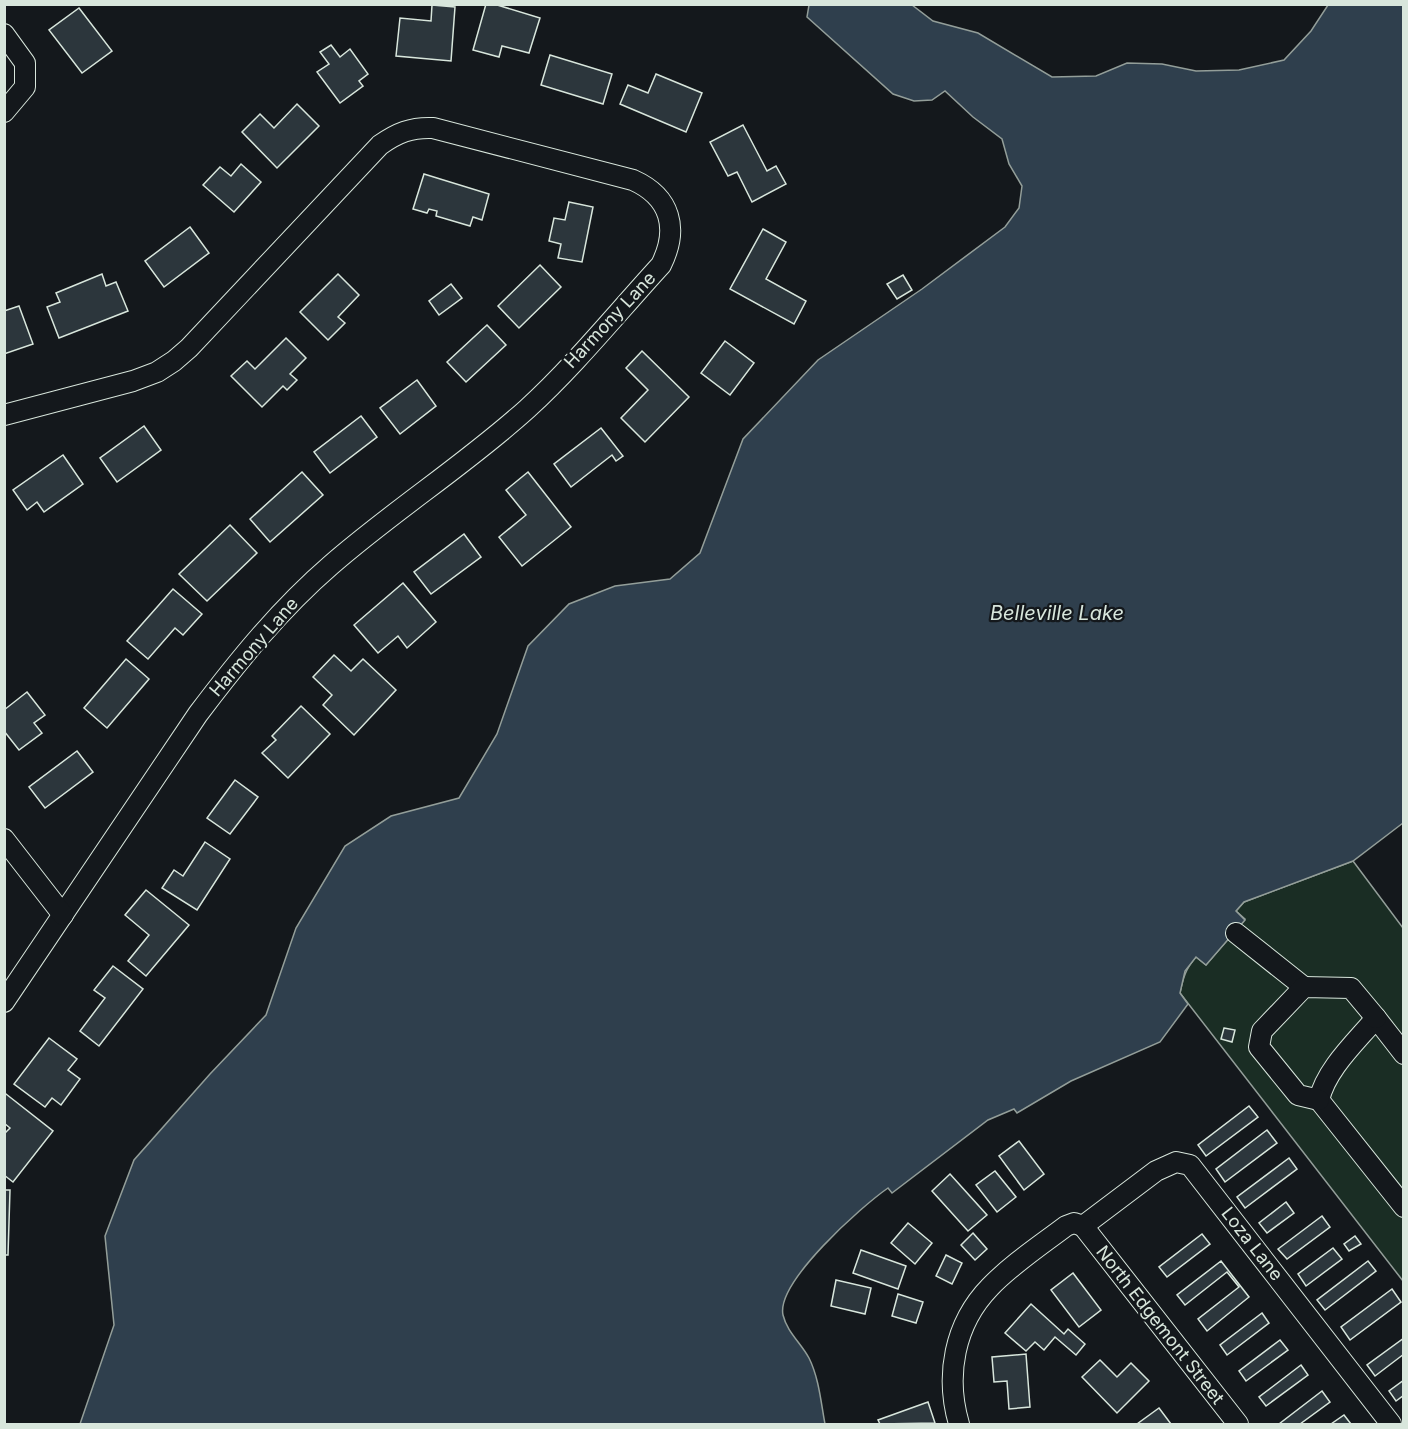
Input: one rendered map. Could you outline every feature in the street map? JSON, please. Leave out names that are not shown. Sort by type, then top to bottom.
[{"type":"street","points":[[4,34],[25,63],[25,87],[4,112]]},
{"type":"street","name":"Harmony Lane","points":[[4,415],[133,381],[157,372],[174,361],[189,348],[380,145],[407,130],[433,128],[633,180],[651,190],[667,212],[671,229],[670,240],[661,265],[528,408],[332,564],[298,595],[259,638],[198,714],[4,1002]]},
{"type":"street","points":[[4,840],[63,915]]},
{"type":"street","points":[[1236,933],[1304,987],[1351,988],[1404,1054]]},
{"type":"street","points":[[1304,987],[1262,1031],[1259,1047],[1298,1095],[1318,1100],[1404,1206]]},
{"type":"street","points":[[1318,1100],[1327,1080],[1376,1018]]},
{"type":"street","name":"Loza Lane","points":[[1083,1226],[1156,1171],[1176,1162],[1190,1165],[1391,1425]]},
{"type":"street","points":[[959,1425],[953,1396],[954,1358],[960,1335],[970,1313],[990,1287],[1066,1226],[1074,1223],[1083,1226]]},
{"type":"street","name":"North Edgemont Street","points":[[1083,1226],[1238,1425]]},
{"type":"green space","points":[[1353,861],[1403,928],[1403,1281],[1180,993],[1185,974],[1196,957],[1206,965],[1245,919],[1236,911],[1244,902]]},
{"type":"water","name":"Belleville Lake","points":[[809,5],[912,5],[933,21],[978,33],[1052,77],[1096,76],[1127,63],[1162,64],[1196,71],[1239,70],[1284,60],[1311,31],[1328,5],[1403,5],[1403,823],[1353,861],[1244,902],[1236,911],[1245,920],[1206,965],[1196,957],[1185,971],[1180,993],[1188,1004],[1160,1042],[1071,1081],[1017,1113],[1014,1109],[988,1120],[892,1193],[888,1188],[876,1197],[823,1246],[793,1284],[784,1301],[783,1315],[812,1366],[825,1424],[80,1424],[114,1325],[105,1236],[134,1160],[266,1015],[296,928],[345,846],[391,816],[459,798],[497,734],[528,646],[569,604],[615,586],[670,579],[700,553],[743,439],[818,360],[922,289],[1005,227],[1019,208],[1022,186],[1009,164],[1002,139],[973,117],[945,91],[932,100],[914,101],[893,94],[807,17]]},
{"type":"building","points":[[486,4],[494,4],[540,18],[529,53],[502,46],[499,57],[473,50]]},
{"type":"building","points":[[432,5],[455,7],[451,61],[396,56],[400,18],[431,21]]},
{"type":"building","points":[[79,8],[112,51],[82,73],[49,30]]},
{"type":"building","points":[[331,45],[340,57],[350,49],[368,74],[359,81],[363,86],[340,103],[317,72],[329,64],[320,52]]},
{"type":"building","points":[[550,55],[612,74],[603,104],[541,85]]},
{"type":"building","points":[[656,74],[702,93],[686,132],[620,104],[628,85],[648,93]]},
{"type":"building","points":[[297,104],[319,126],[277,168],[242,132],[260,114],[274,128]]},
{"type":"building","points":[[743,125],[767,171],[776,166],[786,184],[752,202],[737,172],[728,176],[710,142]]},
{"type":"building","points":[[241,164],[261,182],[234,212],[203,185],[220,167],[231,176]]},
{"type":"building","points":[[424,174],[489,194],[482,220],[473,217],[470,226],[436,216],[437,211],[429,209],[427,213],[413,209]]},
{"type":"building","points":[[569,202],[593,207],[582,262],[558,258],[561,244],[549,241],[554,218],[565,220]]},
{"type":"building","points":[[190,227],[209,253],[164,287],[145,261]]},
{"type":"building","points":[[763,229],[786,242],[766,279],[806,301],[794,324],[730,289]]},
{"type":"building","points":[[540,265],[561,287],[519,328],[498,306]]},
{"type":"building","points":[[102,274],[106,286],[116,282],[128,311],[59,338],[47,307],[60,302],[56,293]]},
{"type":"building","points":[[338,274],[359,295],[338,317],[345,323],[328,340],[300,312]]},
{"type":"building","points":[[903,275],[912,290],[897,299],[887,284]]},
{"type":"building","points":[[451,284],[462,298],[439,315],[429,301]]},
{"type":"building","points":[[19,306],[33,344],[4,354],[4,311]]},
{"type":"building","points":[[487,325],[506,345],[466,382],[447,362]]},
{"type":"building","points":[[286,338],[306,358],[290,374],[297,380],[287,390],[283,386],[262,407],[231,376],[247,361],[255,369]]},
{"type":"building","points":[[725,341],[754,363],[730,395],[701,373]]},
{"type":"building","points":[[642,351],[689,397],[645,442],[621,418],[648,390],[626,368]]},
{"type":"building","points":[[417,380],[436,406],[400,434],[380,408]]},
{"type":"building","points":[[361,416],[377,437],[330,473],[314,452]]},
{"type":"building","points":[[144,426],[161,450],[117,482],[100,458]]},
{"type":"building","points":[[601,428],[623,456],[616,461],[612,455],[571,487],[554,464]]},
{"type":"building","points":[[63,455],[83,484],[44,512],[37,502],[27,510],[13,490]]},
{"type":"building","points":[[302,472],[323,495],[270,542],[250,519]]},
{"type":"building","points":[[528,472],[571,527],[522,566],[499,537],[526,515],[506,490]]},
{"type":"building","points":[[230,525],[257,553],[207,601],[179,574]]},
{"type":"building","points":[[464,534],[481,557],[431,594],[414,572]]},
{"type":"building","points":[[403,583],[436,622],[407,648],[398,636],[378,653],[354,625]]},
{"type":"building","points":[[173,589],[202,614],[183,635],[175,628],[148,659],[127,641]]},
{"type":"building","points":[[334,655],[351,671],[363,659],[396,690],[354,735],[323,705],[332,695],[313,677]]},
{"type":"building","points":[[126,659],[149,679],[107,728],[84,708]]},
{"type":"building","points":[[27,692],[45,715],[34,723],[42,733],[19,750],[4,731],[4,710]]},
{"type":"building","points":[[301,706],[330,734],[288,778],[262,753],[276,740],[272,736]]},
{"type":"building","points":[[77,751],[93,772],[45,808],[29,787]]},
{"type":"building","points":[[235,780],[258,797],[230,834],[207,818]]},
{"type":"building","points":[[205,842],[230,859],[197,910],[162,888],[174,870],[183,876]]},
{"type":"building","points":[[146,890],[189,925],[146,976],[128,961],[149,935],[125,915]]},
{"type":"building","points":[[113,966],[143,989],[99,1046],[80,1031],[105,998],[94,990]]},
{"type":"building","points":[[1224,1028],[1235,1030],[1232,1042],[1221,1039]]},
{"type":"building","points":[[49,1038],[77,1059],[68,1070],[80,1079],[61,1105],[52,1098],[45,1107],[14,1084]]},
{"type":"building","points":[[6,1094],[53,1131],[13,1182],[4,1175],[4,1134],[10,1128],[4,1123],[4,1096]]},
{"type":"building","points":[[1249,1106],[1258,1117],[1206,1156],[1198,1145]]},
{"type":"building","points":[[1267,1130],[1277,1143],[1225,1182],[1216,1169]]},
{"type":"building","points":[[1019,1141],[1044,1174],[1024,1190],[999,1156]]},
{"type":"building","points":[[1289,1158],[1297,1169],[1245,1208],[1237,1197]]},
{"type":"building","points":[[995,1171],[1016,1197],[997,1212],[976,1185]]},
{"type":"building","points":[[950,1174],[987,1215],[968,1231],[932,1191]]},
{"type":"building","points":[[4,1190],[10,1190],[8,1255],[4,1255]]},
{"type":"building","points":[[1286,1202],[1294,1213],[1267,1233],[1259,1223]]},
{"type":"building","points":[[1322,1216],[1330,1227],[1287,1259],[1278,1249]]},
{"type":"building","points":[[908,1223],[932,1243],[915,1264],[891,1243]]},
{"type":"building","points":[[973,1233],[987,1249],[975,1260],[961,1245]]},
{"type":"building","points":[[1202,1234],[1210,1244],[1167,1277],[1159,1267]]},
{"type":"building","points":[[1355,1236],[1361,1244],[1349,1251],[1344,1244]]},
{"type":"building","points":[[1333,1248],[1342,1259],[1306,1286],[1298,1274]]},
{"type":"building","points":[[861,1250],[906,1266],[898,1289],[853,1273]]},
{"type":"building","points":[[946,1255],[962,1263],[952,1284],[936,1276]]},
{"type":"building","points":[[1221,1261],[1249,1297],[1207,1331],[1198,1319],[1239,1287],[1227,1272],[1185,1305],[1177,1295]]},
{"type":"building","points":[[1368,1261],[1376,1271],[1325,1310],[1317,1300]]},
{"type":"building","points":[[1073,1273],[1101,1310],[1079,1327],[1051,1290]]},
{"type":"building","points":[[836,1280],[871,1288],[865,1314],[831,1306]]},
{"type":"building","points":[[1392,1289],[1401,1302],[1350,1340],[1341,1327]]},
{"type":"building","points":[[898,1294],[923,1302],[916,1323],[892,1316]]},
{"type":"building","points":[[1031,1304],[1064,1334],[1068,1329],[1085,1344],[1076,1355],[1055,1337],[1044,1350],[1035,1342],[1026,1351],[1005,1333]]},
{"type":"building","points":[[1262,1313],[1269,1323],[1227,1355],[1220,1345]]},
{"type":"building","points":[[1404,1338],[1404,1354],[1375,1376],[1367,1365]]},
{"type":"building","points":[[1280,1340],[1288,1350],[1246,1381],[1239,1371]]},
{"type":"building","points":[[1026,1354],[1030,1407],[1009,1409],[1007,1381],[994,1382],[992,1357]]},
{"type":"building","points":[[1100,1360],[1117,1377],[1131,1363],[1149,1381],[1117,1413],[1082,1377]]},
{"type":"building","points":[[1301,1365],[1308,1375],[1266,1406],[1259,1397]]},
{"type":"building","points":[[1404,1380],[1404,1395],[1396,1401],[1389,1391]]},
{"type":"building","points":[[1322,1391],[1330,1402],[1300,1424],[1279,1424]]},
{"type":"building","points":[[928,1402],[935,1423],[880,1424],[878,1420]]},
{"type":"building","points":[[1159,1408],[1171,1424],[1137,1424]]},
{"type":"building","points":[[1344,1415],[1351,1424],[1331,1424]]}]
